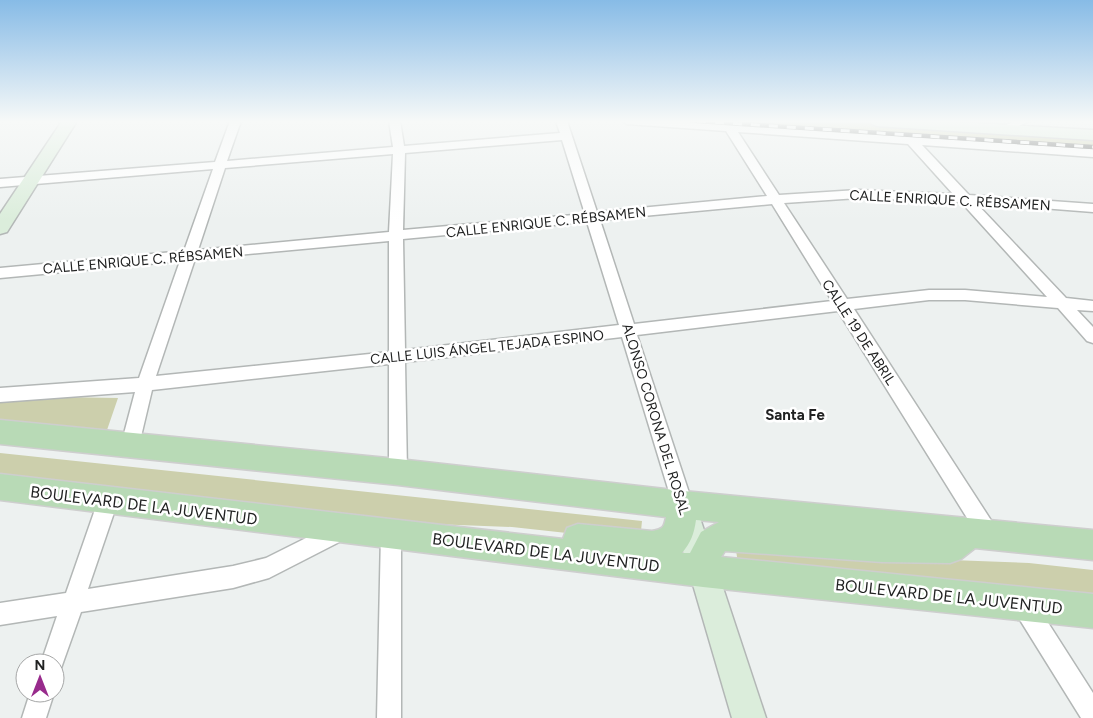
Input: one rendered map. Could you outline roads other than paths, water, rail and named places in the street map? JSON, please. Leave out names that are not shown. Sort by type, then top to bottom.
[{"type":"main road","points":[[0,432],[398,472],[683,505],[1093,545]]},
{"type":"main road","name":"BOULEVARD DE LA JUVENTUD","points":[[0,488],[703,571],[1093,611]]},
{"type":"main road","points":[[464,542],[500,534],[652,546],[670,543],[679,533],[683,505]]},
{"type":"main road","points":[[703,571],[707,550],[711,541],[722,536],[882,547],[950,548],[979,534]]},
{"type":"street","points":[[0,228],[47,155]]},
{"type":"street","points":[[130,444],[145,384],[225,155]]},
{"type":"street","points":[[0,183],[357,155]]},
{"type":"street","points":[[398,155],[396,357],[398,472]]},
{"type":"street","name":"ALONSO CORONA DEL ROSAL","points":[[573,155],[748,718]]},
{"type":"street","name":"CALLE 19 DE ABRIL","points":[[747,155],[842,305],[979,534]]},
{"type":"street","points":[[924,155],[1093,337]]},
{"type":"street","name":"CALLE ENRIQUE C. RÉBSAMEN","points":[[0,273],[396,237],[775,199],[864,193],[1093,208]]},
{"type":"street","name":"CALLE LUIS ÁNGEL TEJADA ESPINO","points":[[0,394],[145,384],[628,331],[929,295],[965,295],[1093,306]]},
{"type":"street","points":[[55,653],[108,501]]},
{"type":"street","points":[[0,614],[233,577],[269,568],[343,529]]},
{"type":"street","points":[[389,718],[391,534]]},
{"type":"street","points":[[1023,604],[1093,716],[1087,718]]},
{"type":"street","points":[[34,718],[39,703]]},
{"type":"district","name":"Santa Fe","points":[[795,415]]}]
